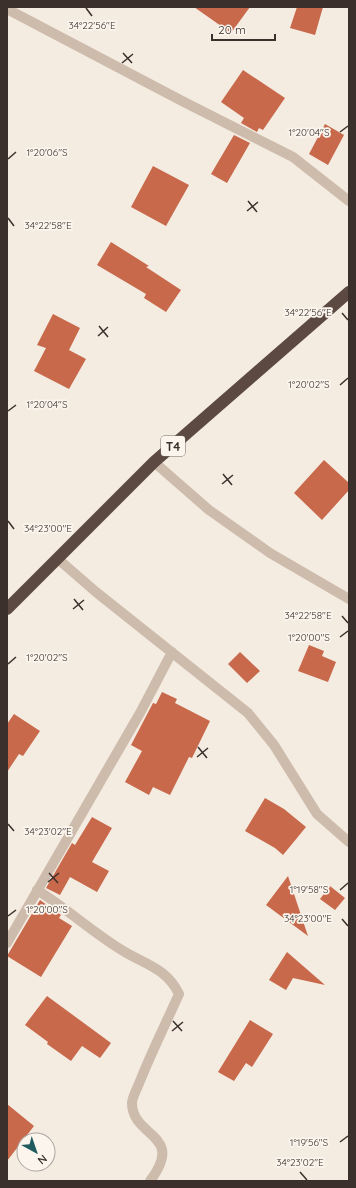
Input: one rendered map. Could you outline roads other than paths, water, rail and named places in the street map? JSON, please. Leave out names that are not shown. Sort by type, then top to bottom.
[{"type":"highway","name":"T4","points":[[7,609],[154,462],[349,292]]},
{"type":"street","points":[[7,9],[184,102],[293,157],[349,201]]},
{"type":"street","points":[[154,462],[209,510],[270,553],[349,599]]},
{"type":"street","points":[[58,559],[96,592],[248,713],[274,745],[317,814],[349,842]]},
{"type":"street","points":[[7,943],[140,713],[172,652]]},
{"type":"street","points":[[37,890],[63,906],[120,950],[160,970],[174,983],[179,994],[158,1038],[132,1102],[134,1115],[162,1146],[163,1157],[150,1181]]}]
